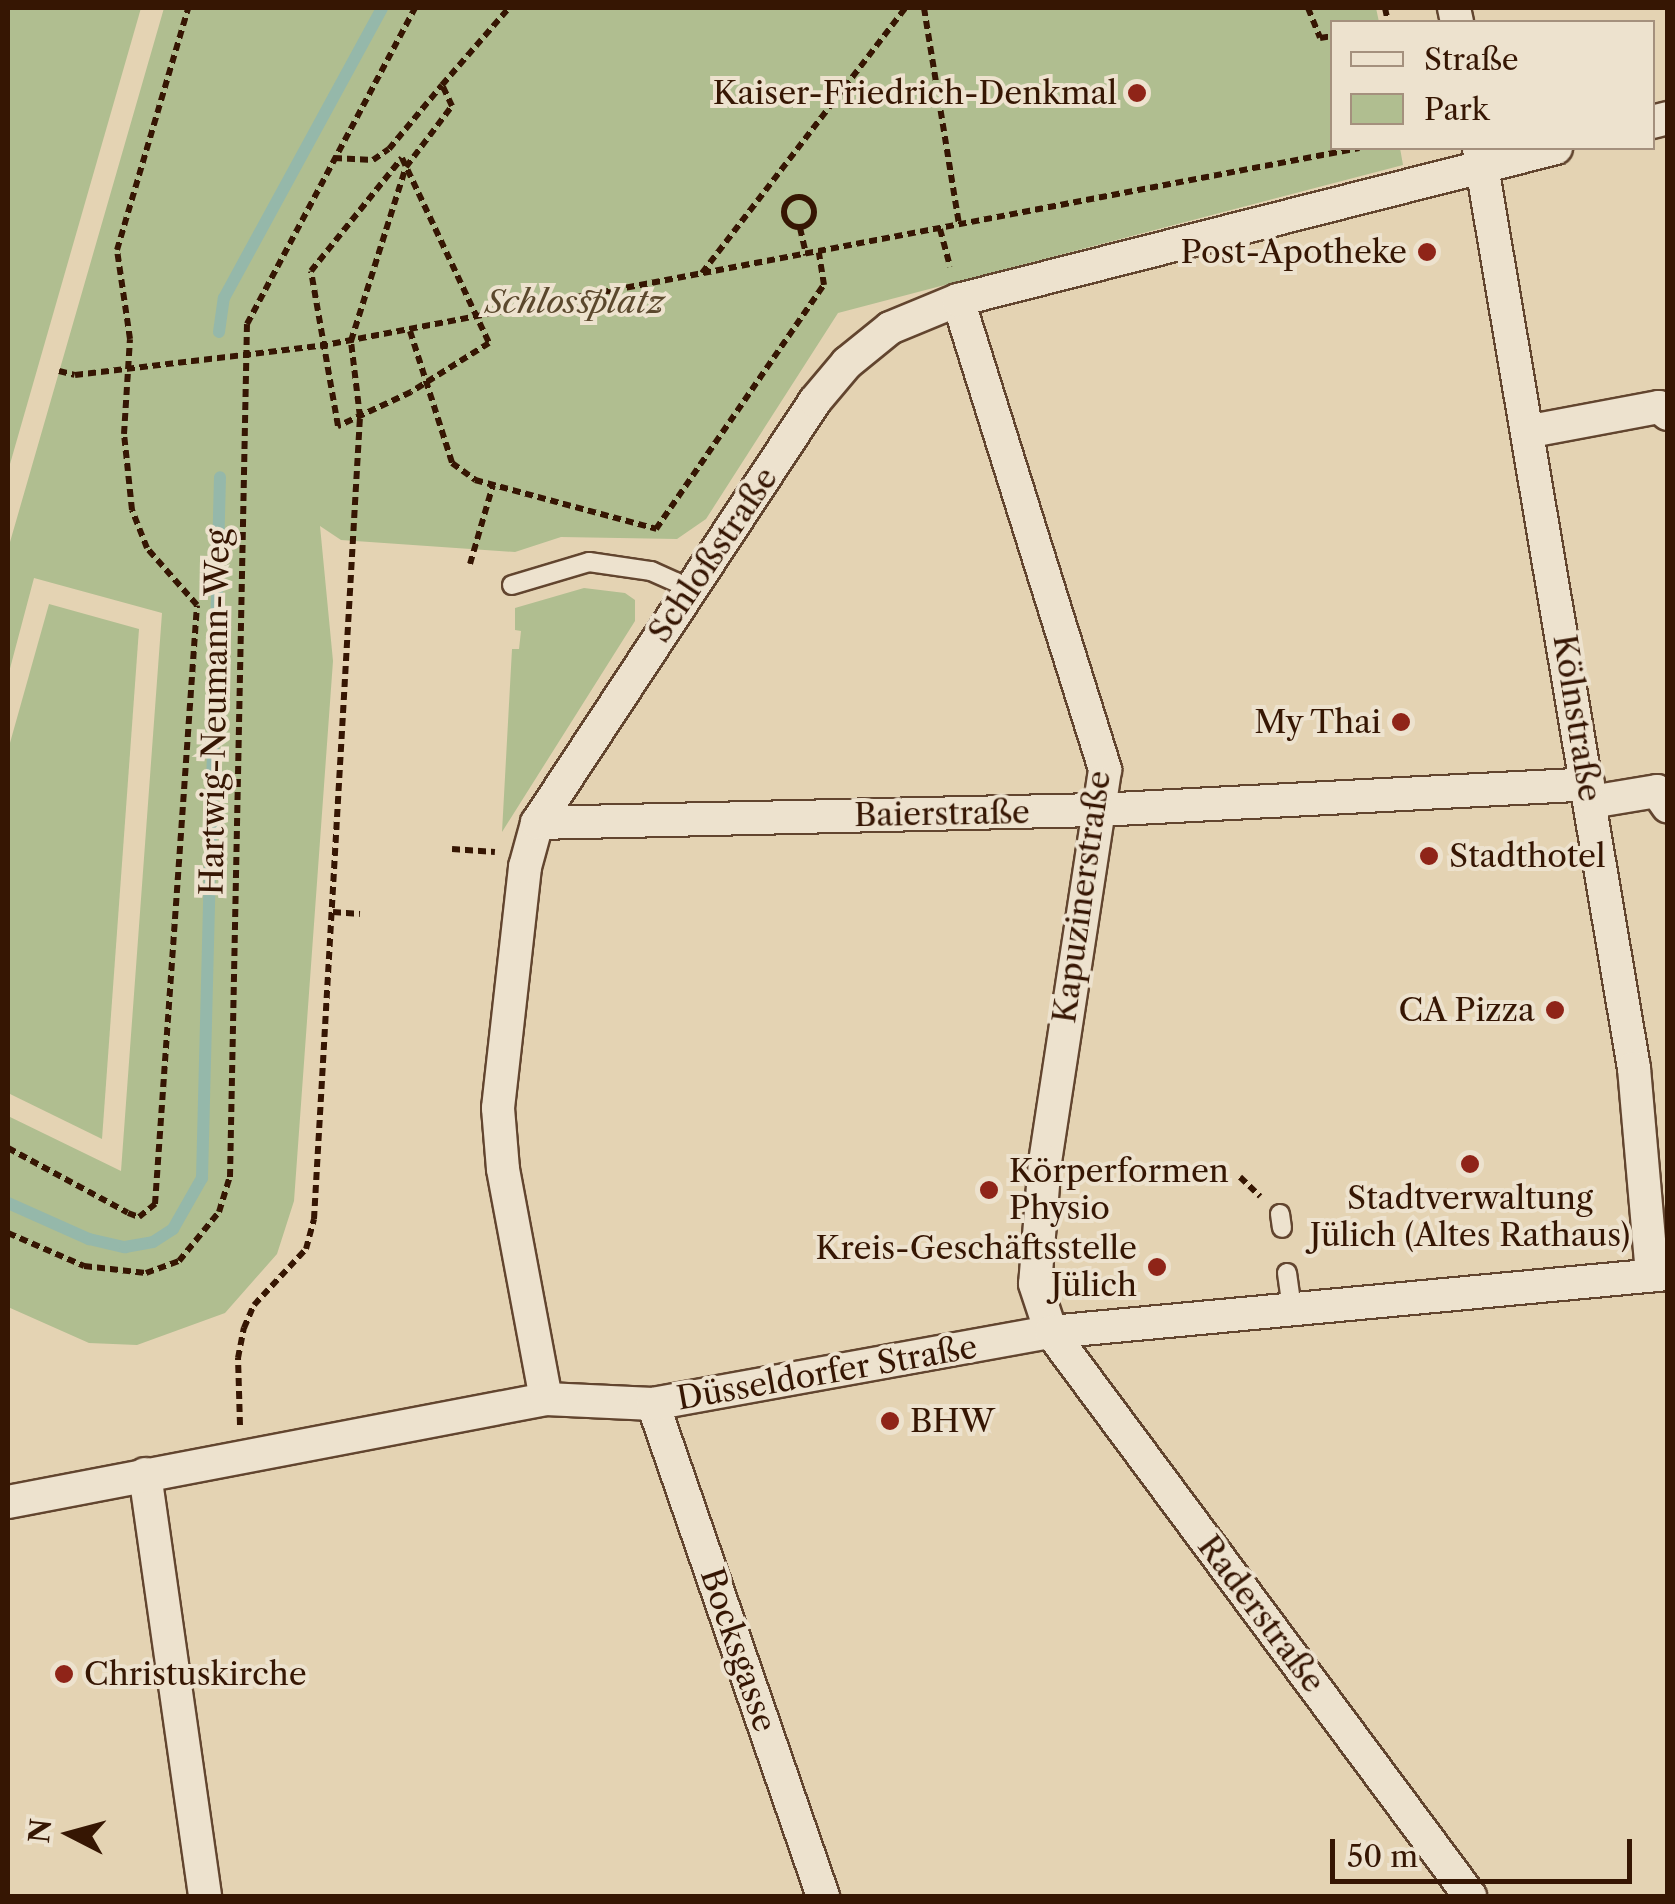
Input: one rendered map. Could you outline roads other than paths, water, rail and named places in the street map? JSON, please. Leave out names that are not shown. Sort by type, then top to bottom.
[{"type":"street","name":"Schloßstraße","points":[[546,1399],[503,1169],[498,1108],[525,866],[536,823],[689,588],[847,363],[890,328],[958,300],[1480,157],[1539,150]]},
{"type":"street","name":"Kölnstraße","points":[[1480,157],[1530,430],[1634,1068],[1660,1275]]},
{"type":"street","name":"Kapuzinerstraße","points":[[958,300],[1106,770],[1045,1161],[1035,1284],[1051,1332]]},
{"type":"street","points":[[1530,430],[1659,407],[1668,414]]},
{"type":"street","name":"Baierstraße","points":[[536,823],[1098,810],[1589,793],[1664,796]]},
{"type":"street","name":"Düsseldorfer Straße","points":[[8,1502],[546,1399],[654,1404],[1051,1332],[1660,1275]]},
{"type":"street","name":"Raderstraße","points":[[1051,1332],[1470,1896]]},
{"type":"street","name":"Bocksgasse","points":[[654,1404],[823,1896]]},
{"type":"street","points":[[145,1474],[205,1896]]},
{"type":"lane","points":[[512,585],[589,562],[651,571],[689,588]]},
{"type":"lane","points":[[1287,1274],[1292,1310]]},
{"type":"waterway","points":[[219,332],[224,298],[382,8]]},
{"type":"waterway","points":[[8,1203],[89,1239],[125,1247],[153,1242],[173,1229],[202,1178],[220,477]]},
{"type":"place","name":"Kaiser-Friedrich-Denkmal","points":[[1137,93]]},
{"type":"place","name":"Post-Apotheke","points":[[1427,252]]},
{"type":"place","name":"My Thai","points":[[1401,722]]},
{"type":"place","name":"Stadthotel","points":[[1429,856]]},
{"type":"place","name":"CA Pizza","points":[[1555,1010]]},
{"type":"place","name":"Stadtverwaltung Jülich (Altes Rathaus)","points":[[1470,1164]]},
{"type":"place","name":"Körperformen Physio","points":[[989,1190]]},
{"type":"place","name":"Kreis-Geschäftsstelle Jülich","points":[[1157,1267]]},
{"type":"place","name":"BHW","points":[[890,1421]]},
{"type":"place","name":"Christuskirche","points":[[64,1674]]},
{"type":"park label","name":"Schlossplatz","points":[[575,302]]}]
